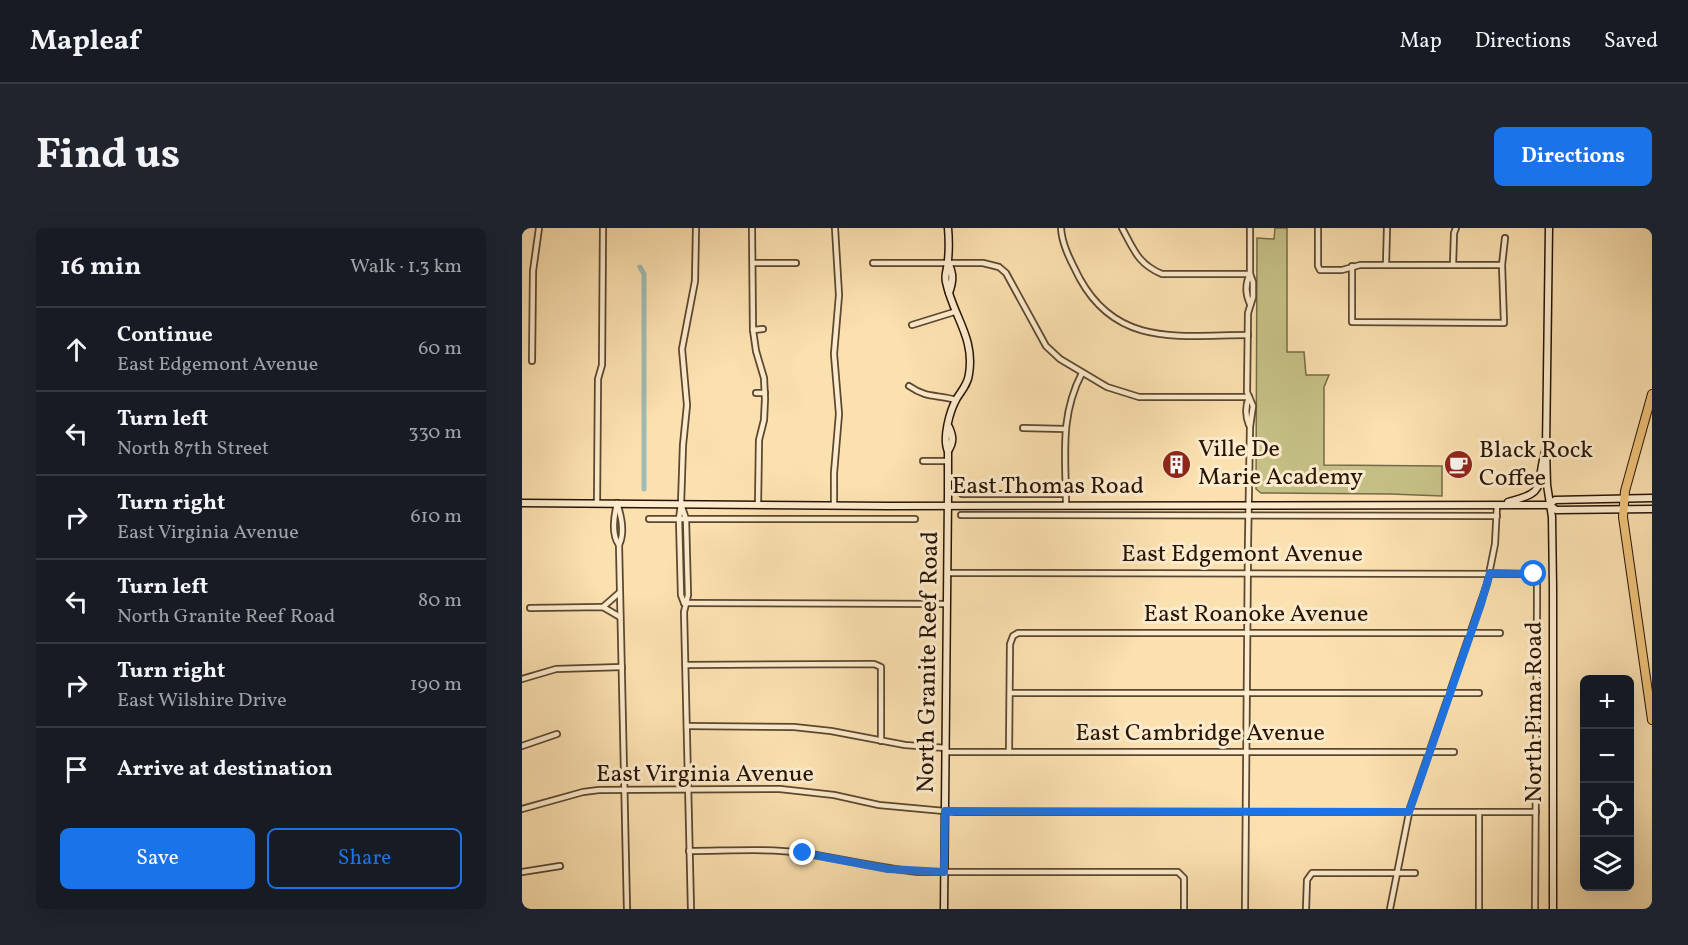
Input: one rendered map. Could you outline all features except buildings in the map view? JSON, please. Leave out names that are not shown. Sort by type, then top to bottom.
[{"type":"highway","points":[[1652,394],[1623,509],[1652,720]]},
{"type":"main road","name":"North Granite Reef Road","points":[[944,909],[948,573],[948,451],[945,445],[945,434],[956,400],[967,380],[970,354],[967,334],[954,312],[945,281],[948,263],[948,228]]},
{"type":"main road","name":"North Pima Road","points":[[1548,228],[1546,449],[1549,505],[1552,517],[1553,909]]},
{"type":"main road","points":[[1497,504],[1523,498],[1536,491],[1540,486],[1540,467],[1546,449]]},
{"type":"main road","name":"East Thomas Road","points":[[1549,505],[1555,500],[1652,498]]},
{"type":"main road","name":"East Thomas Road","points":[[522,503],[1497,504],[1549,505],[1556,510],[1652,509]]},
{"type":"street","points":[[532,361],[533,279],[539,228]]},
{"type":"street","points":[[597,503],[598,379],[602,365],[603,228]]},
{"type":"street","points":[[691,909],[686,664],[679,519],[682,445],[687,405],[682,349],[695,281],[696,228]]},
{"type":"street","points":[[752,228],[753,330],[765,393],[765,415],[759,440],[761,505],[764,519]]},
{"type":"street","points":[[834,505],[839,414],[834,354],[838,295],[835,228]]},
{"type":"street","points":[[1061,228],[1071,263],[1088,292],[1113,318],[1138,330],[1161,335],[1248,335]]},
{"type":"street","points":[[1122,228],[1139,260],[1162,274],[1250,274]]},
{"type":"street","points":[[1245,909],[1250,427],[1253,406],[1248,392],[1250,304],[1246,297],[1246,282],[1250,274],[1250,228]]},
{"type":"street","points":[[1318,228],[1318,266],[1320,270],[1386,265],[1502,265]]},
{"type":"street","points":[[1386,265],[1387,228]]},
{"type":"street","points":[[1453,265],[1456,228]]},
{"type":"street","points":[[1352,266],[1352,322],[1504,323],[1502,265],[1505,238]]},
{"type":"street","points":[[754,263],[796,263]]},
{"type":"street","points":[[873,263],[983,263],[999,267],[1010,278],[1046,346],[1060,359],[1107,387],[1139,397],[1249,396]]},
{"type":"street","points":[[912,326],[954,312]]},
{"type":"street","points":[[753,330],[763,329]]},
{"type":"street","points":[[1066,505],[1065,429],[1070,399],[1082,373]]},
{"type":"street","points":[[909,386],[926,396],[944,396],[956,400]]},
{"type":"street","points":[[756,393],[765,393]]},
{"type":"street","points":[[1023,428],[1065,429]]},
{"type":"street","points":[[923,461],[948,461]]},
{"type":"street","name":"East Thomas Road","points":[[962,494],[1066,494]]},
{"type":"street","points":[[617,503],[614,515],[615,539],[619,545],[627,909]]},
{"type":"street","points":[[681,504],[686,519],[688,596],[684,603]]},
{"type":"street","points":[[1390,909],[1409,812],[1490,573],[1495,544],[1497,504]]},
{"type":"street","points":[[870,505],[870,520]]},
{"type":"street","name":"East Thomas Road","points":[[961,515],[1497,516]]},
{"type":"street","points":[[650,519],[915,519]]},
{"type":"street","name":"East Edgemont Avenue","points":[[948,573],[1532,573],[1535,575],[1536,812]]},
{"type":"street","points":[[603,607],[619,592]]},
{"type":"street","points":[[684,603],[947,604]]},
{"type":"street","points":[[530,608],[603,607],[620,617]]},
{"type":"street","name":"East Roanoke Avenue","points":[[1010,693],[1010,644],[1013,636],[1020,633],[1500,633]]},
{"type":"street","points":[[686,664],[874,664],[881,667],[881,741]]},
{"type":"street","points":[[522,679],[556,669],[622,667]]},
{"type":"street","points":[[1010,752],[1010,693],[1479,693]]},
{"type":"street","name":"East Cambridge Avenue","points":[[687,726],[794,727],[831,731],[904,746],[946,750],[1454,752]]},
{"type":"street","points":[[522,746],[557,734]]},
{"type":"street","name":"East Virginia Avenue","points":[[522,809],[583,792],[688,788],[807,791],[879,805],[945,811],[1536,812]]},
{"type":"street","points":[[1479,812],[1479,909]]},
{"type":"street","points":[[1536,812],[1536,909]]},
{"type":"street","points":[[689,851],[803,853],[888,869],[944,872],[1175,872],[1182,875],[1184,881],[1184,909]]},
{"type":"street","points":[[522,872],[560,866]]},
{"type":"street","points":[[1306,909],[1307,879],[1309,875],[1318,872],[1415,873]]},
{"type":"shaded area","points":[[1275,228],[1287,228],[1287,352],[1304,352],[1306,375],[1329,375],[1324,387],[1324,465],[1442,466],[1442,496],[1261,493],[1256,489],[1257,238],[1274,239]]},
{"type":"waterway","points":[[640,267],[644,274],[644,489]]},
{"type":"place","name":"Ville De Marie Academy","points":[[1177,464]]},
{"type":"place","name":"Black Rock Coffee","points":[[1458,465]]},
{"type":"route","points":[[803,853],[888,869],[944,872],[945,811],[1409,812],[1490,573],[1534,574]]}]
